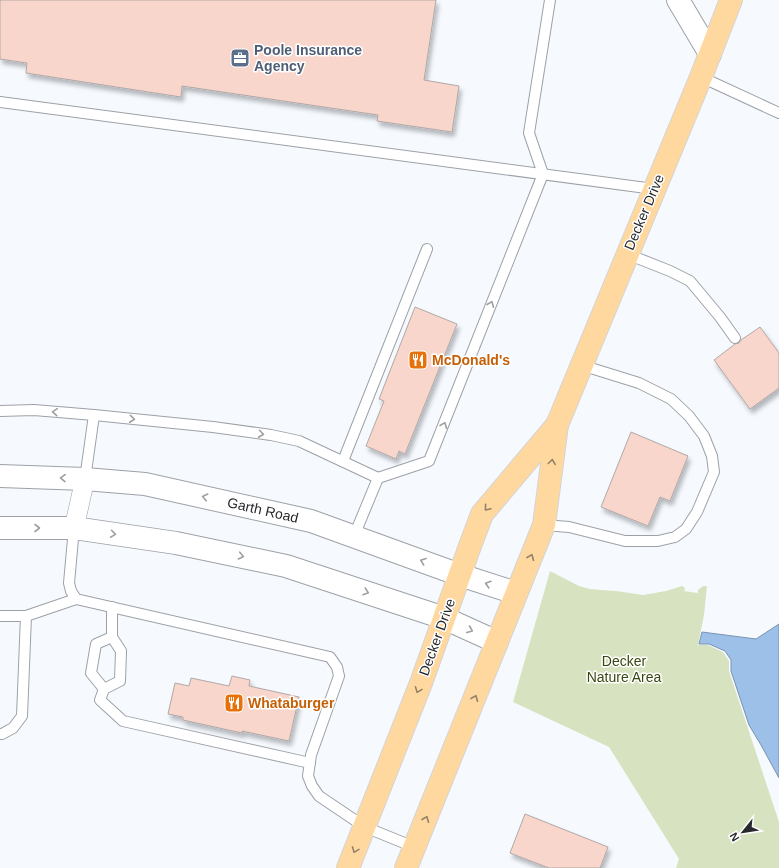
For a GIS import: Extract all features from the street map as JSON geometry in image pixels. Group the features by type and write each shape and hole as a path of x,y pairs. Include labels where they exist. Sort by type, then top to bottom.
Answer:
{"main road":[{"path":"678,0 710,54"},
{"name":"Decker Drive","path":"406,868 544,525 557,425 701,77 731,0"},
{"name":"Decker Drive","path":"348,868 421,683 482,514 557,425"},
{"name":"Garth Road","path":"0,476 85,479 145,484 312,521 460,575 516,593"},
{"path":"0,528 74,528 176,543 286,566 444,618 497,642"}],"street":[{"path":"74,528 85,479"}],"lane":[{"path":"0,411 34,410 94,415 205,426 271,435 299,441 378,478 429,461 543,174 529,133 550,0"},
{"path":"701,77 779,113"},
{"path":"0,102 654,189"},
{"path":"343,461 427,249"},
{"path":"627,254 670,271 690,281 720,317 734,338"},
{"path":"544,525 569,527 625,541 658,541 675,537 686,529 697,512 714,472 712,456 704,436 689,416 671,399 639,383 582,365"},
{"path":"85,479 94,415"},
{"path":"354,536 378,478"},
{"path":"74,528 69,583 71,591 76,599"},
{"path":"0,616 26,616 76,599 330,657 337,667 339,676 311,755 308,776 312,786 319,796 365,827 414,847"},
{"path":"112,607 112,637 121,651 120,682 104,689 100,700 123,721 310,763"},
{"path":"0,734 13,728 22,716 26,616"},
{"path":"104,689 92,673 96,644 112,637"}],"green space":[{"name":"Decker Nature Area","path":"550,571 579,586 590,589 643,595 666,591 682,586 685,589 684,591 698,593 698,590 703,586 707,586 704,615 698,645 708,645 723,652 729,661 729,671 779,822 779,868 676,868 679,859 609,747 513,702"}],"water":[{"path":"779,624 779,778 749,725 731,671 731,660 725,651 709,644 699,644 702,632 756,639"}],"building":[{"path":"0,0 436,0 424,80 459,86 452,132 377,121 378,115 182,86 181,97 26,73 27,63 0,59"},
{"name":"McDonald's","path":"415,307 457,324 405,454 399,451 396,459 366,446 384,401 379,399"},
{"path":"760,327 779,353 779,388 750,409 714,360"},
{"path":"631,432 688,456 670,501 660,497 648,526 601,507"},
{"name":"Whataburger","path":"232,676 250,680 249,686 299,697 289,741 242,731 242,733 183,720 183,717 168,714 175,683 189,686 191,678 229,686"},
{"path":"525,814 608,847 600,868 549,868 510,853"}],"place":[{"name":"Poole Insurance Agency","path":"240,58"},
{"name":"McDonald's","path":"418,360"},
{"name":"Whataburger","path":"234,703"}]}
